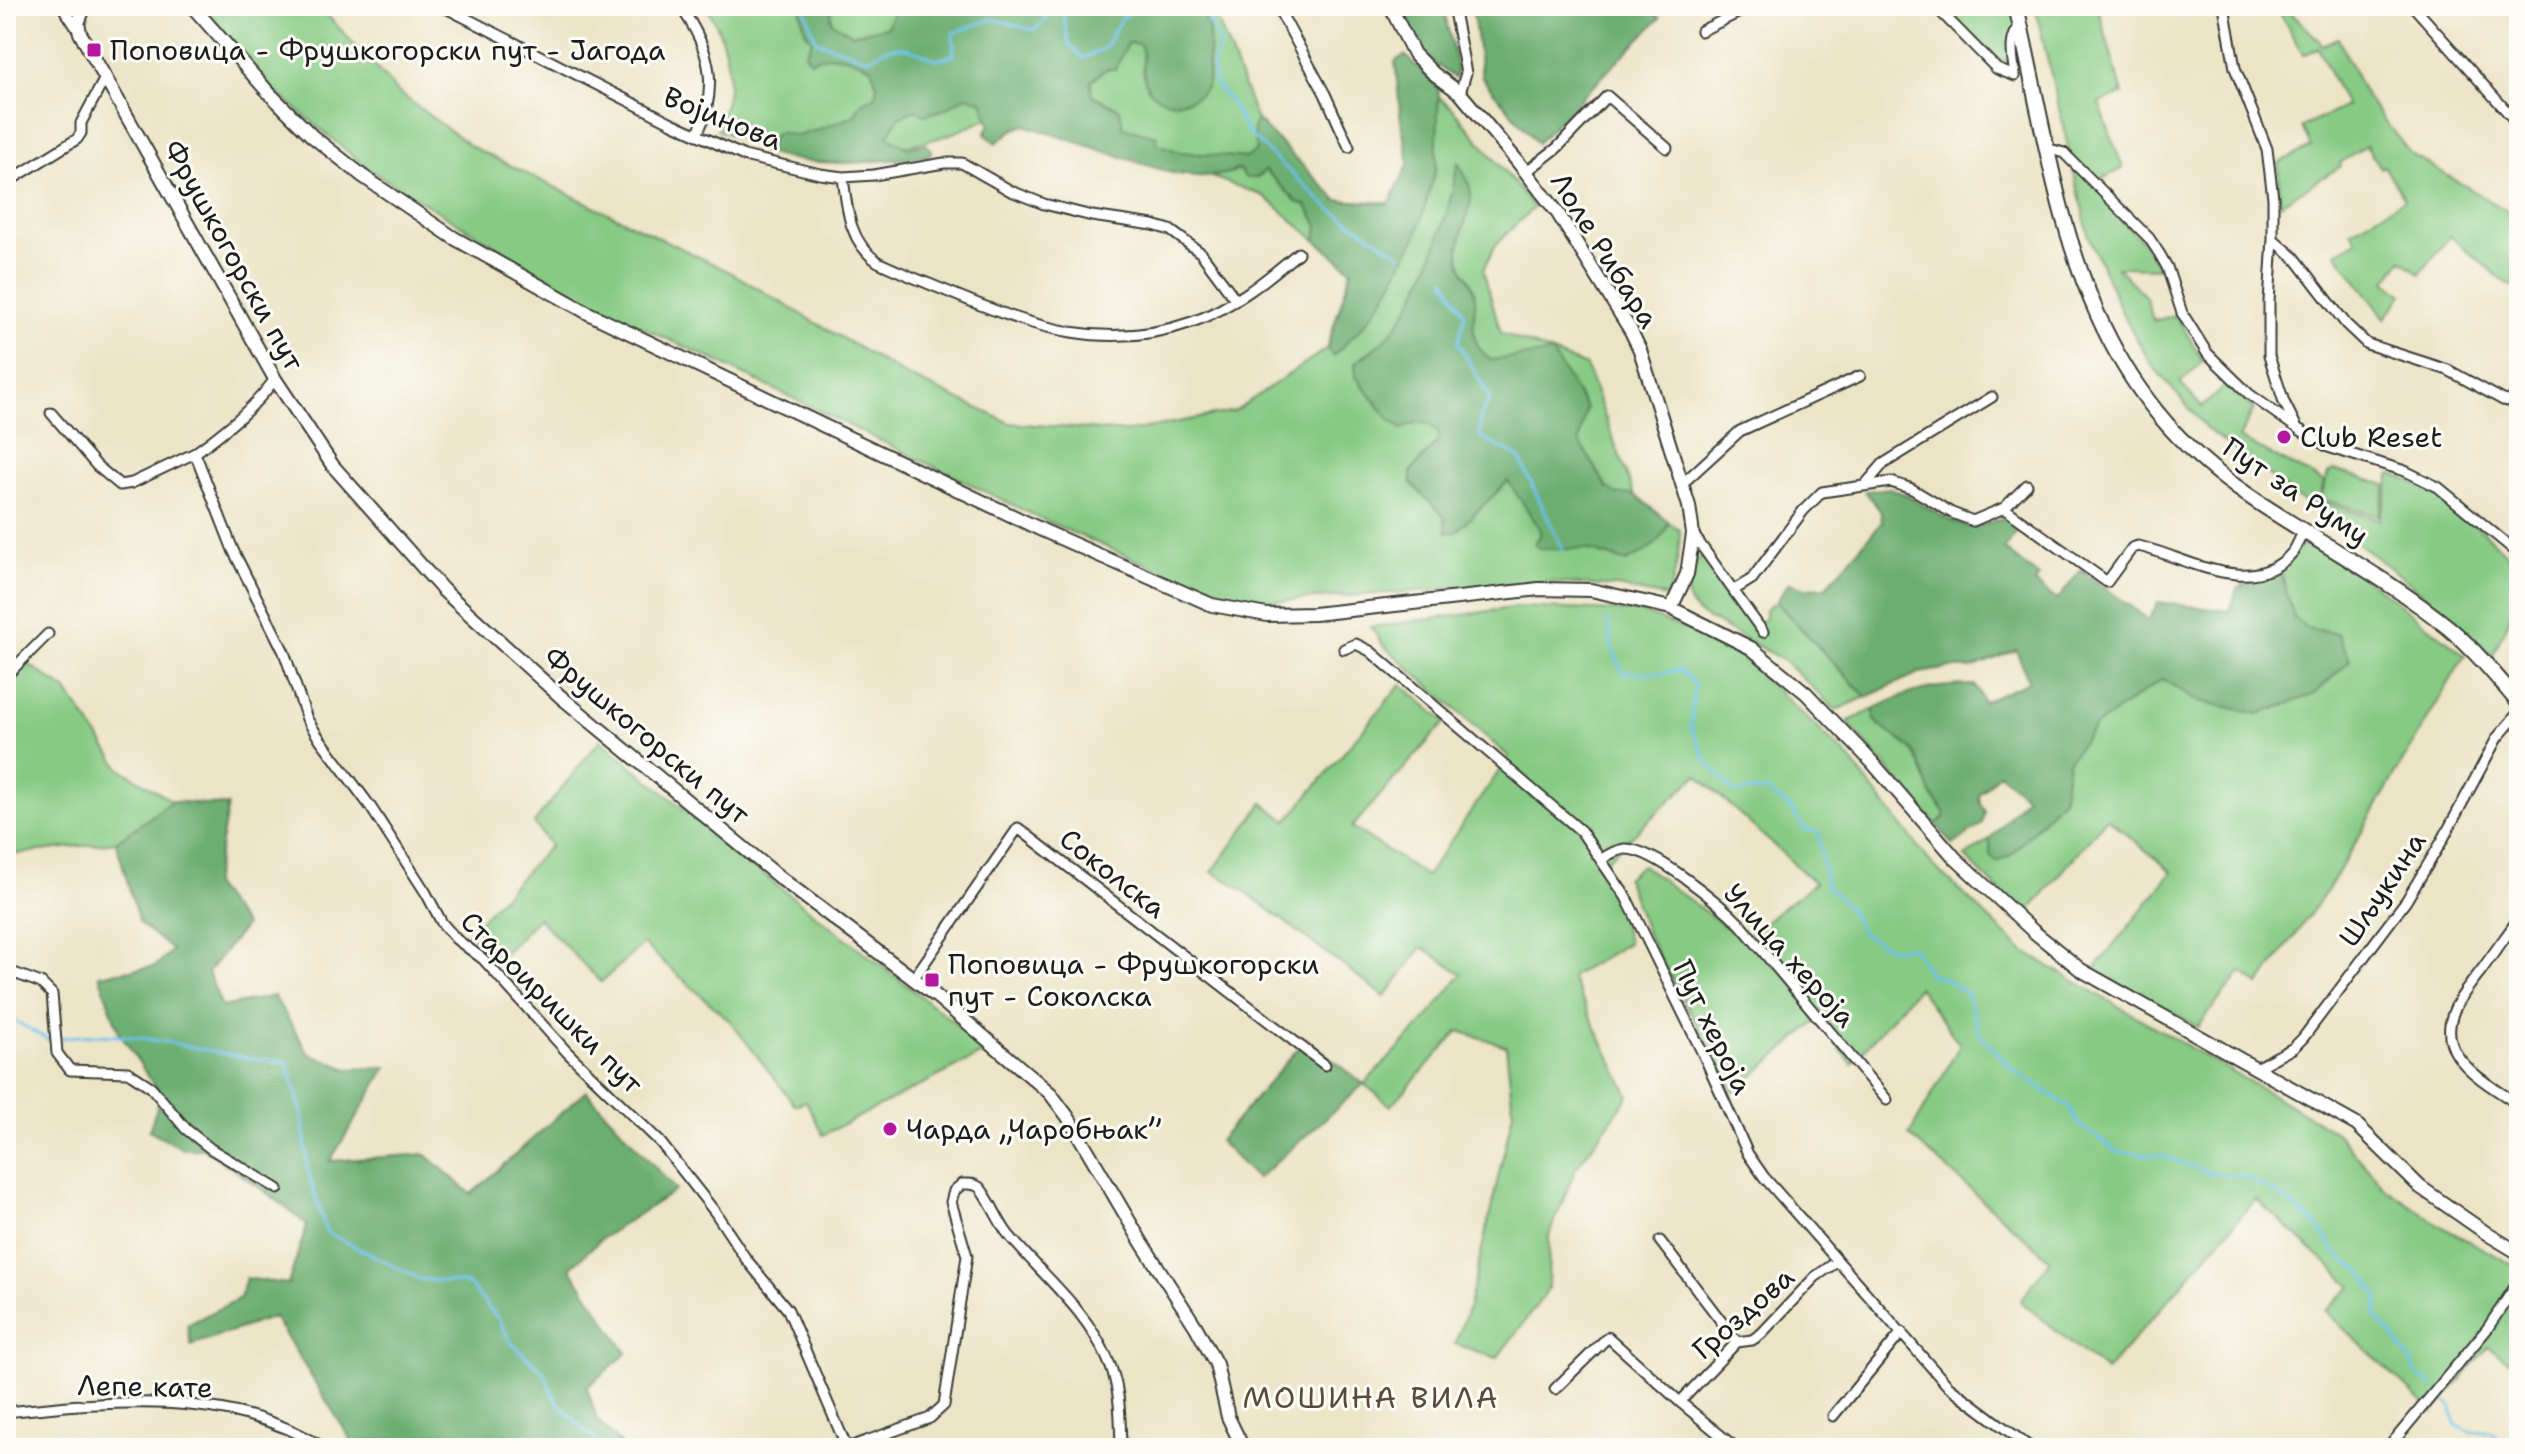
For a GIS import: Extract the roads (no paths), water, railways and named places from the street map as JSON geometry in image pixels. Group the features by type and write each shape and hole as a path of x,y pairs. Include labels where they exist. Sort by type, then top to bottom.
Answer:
{"main road":[{"path":"80,33 78,23 85,6"},
{"path":"192,6 268,92 312,136 364,177 454,238 590,314 1044,531 1212,605 1267,615 1314,614 1563,588 1615,594 1671,608 1751,648 1806,693 1872,762 1955,858 2033,931 2081,970 2357,1125 2420,1187 2519,1253"},
{"name":"Лоле Рибара","path":"1390,6 1422,64 1460,93 1526,172 1586,256 1640,350 1689,506 1693,534 1687,574 1671,608"},
{"name":"Пут за Руму","path":"2016,6 2067,235 2085,289 2114,351 2138,386 2198,455 2250,497 2397,590 2449,628 2488,666 2519,703"},
{"name":"Фрушкогорски пут","path":"80,33 275,379 333,466 443,590 561,697 779,877 914,978 1030,1073 1061,1106 1216,1364 1228,1417 1243,1448"}],"street":[{"path":"80,33 62,6 71,9 85,6"},
{"name":"Војинова","path":"442,6 744,156 843,177 962,163 1011,191 1044,204 1170,230 1194,245 1236,300"},
{"path":"680,6 701,40 709,73 708,104 697,135"},
{"path":"1277,6 1320,83 1349,147"},
{"path":"1453,6 1466,73 1460,93"},
{"path":"1701,31 1752,6"},
{"path":"1935,6 1997,69 2009,75 2015,76 2012,39 2021,26"},
{"path":"2224,6 2235,68 2267,149 2273,198 2269,356 2284,402 2297,428"},
{"path":"2413,6 2519,125"},
{"path":"6,183 77,139 81,133 81,123 106,76"},
{"path":"1526,172 1557,148 1607,96 1667,148"},
{"path":"2046,148 2064,153 2149,238 2167,267 2182,313 2207,353 2249,394 2328,447 2405,471 2438,487 2519,554"},
{"path":"843,177 851,225 869,256 994,311 1071,334 1127,336 1193,321 1236,300 1298,253"},
{"path":"2273,239 2299,263 2346,324 2367,344 2448,370 2503,400 2519,403"},
{"path":"1682,484 1740,431 1860,376"},
{"path":"51,413 97,466 120,485 132,483 195,453 260,400 275,379"},
{"path":"1865,485 1883,464 1992,397"},
{"name":"Староиришки пут","path":"195,453 233,550 284,652 307,719 317,735 370,806 442,923 456,939 483,959 567,1052 660,1142 715,1212 762,1280 780,1299 788,1310 847,1448"},
{"path":"1734,590 1752,579 1814,498 1822,492 1891,482 1912,489 1952,513 1973,521 2004,508 2027,485"},
{"path":"2004,508 2107,582 2132,548 2138,546 2223,573 2258,572 2278,564 2292,553 2304,531"},
{"path":"1693,534 1763,632"},
{"path":"6,676 48,634"},
{"name":"Пут хероја","path":"1344,649 1356,644 1370,651 1581,831 1626,897 1748,1154 1764,1177 1947,1385 2016,1444 2031,1448"},
{"name":"Шљукина","path":"2256,1068 2293,1048 2303,1038 2406,901 2497,738 2519,712"},
{"name":"Соколска","path":"914,978 1018,828 1325,1065"},
{"name":"Улица хероја","path":"1602,859 1614,852 1630,849 1672,869 1715,901 1741,925 1800,1000 1887,1100"},
{"path":"2519,918 2458,1000 2450,1025 2450,1038 2458,1056 2472,1071 2519,1105"},
{"path":"6,970 41,983 52,994 57,1053 70,1070 128,1072 151,1087 186,1129 211,1149 278,1189"},
{"path":"847,1448 930,1418 944,1405 967,1256 951,1202 954,1191 962,1184 976,1185 982,1189 1008,1234 1082,1314 1110,1364 1119,1393 1121,1448"},
{"path":"1660,1241 1737,1342"},
{"name":"Гроздова","path":"1680,1402 1737,1342 1752,1340 1761,1334 1815,1277 1838,1261"},
{"path":"2388,1448 2487,1329 2519,1281"},
{"path":"1833,1416 1902,1332"},
{"path":"1555,1389 1608,1337 1736,1448"},
{"name":"Лепе кате","path":"6,1412 167,1403 219,1407 268,1420 324,1448"}],"waterway":[{"path":"804,6 816,41 870,59 895,47 911,49 936,60 954,55 953,33 992,19 1034,30 1044,21 1051,6"},
{"path":"1058,6 1063,13 1069,44 1083,58 1104,49 1122,17 1144,6"},
{"path":"1203,6 1220,44 1212,67 1215,83 1247,132 1329,208 1401,255"},
{"path":"1445,279 1465,315 1458,343 1490,398 1480,418 1480,437 1519,457 1563,550"},
{"path":"1607,621 1613,650 1623,673 1679,670 1694,683 1691,727 1708,763 1734,792 1768,791 1793,811 1803,828 1818,832 1827,887 1846,904 1863,934 1892,949 1913,947 1929,974 1945,979 1967,994 1980,1034 2011,1068 2069,1107 2079,1125 2118,1152 2162,1156 2217,1175 2243,1176 2276,1193 2313,1221 2340,1258 2360,1270 2378,1296 2376,1316 2405,1352 2418,1376 2434,1386"},
{"path":"6,1016 52,1039"},
{"path":"60,1038 123,1036 287,1062 302,1112 308,1171 326,1232 420,1279 469,1284 499,1320 511,1343 543,1371 556,1400 606,1448"},
{"path":"2439,1392 2452,1408 2456,1425 2472,1432 2491,1431 2506,1448"}],"place":[{"name":"Поповица - Фрушкогорски пут - Јагода","path":"94,50"},
{"name":"Club Reset","path":"2284,437"},
{"name":"Поповица - Фрушкогорски пут - Соколска","path":"932,980"},
{"name":"Чарда „Чаробњак”","path":"890,1129"}],"district":[{"name":"МОШИНА ВИЛА","path":"1371,1398"}]}
